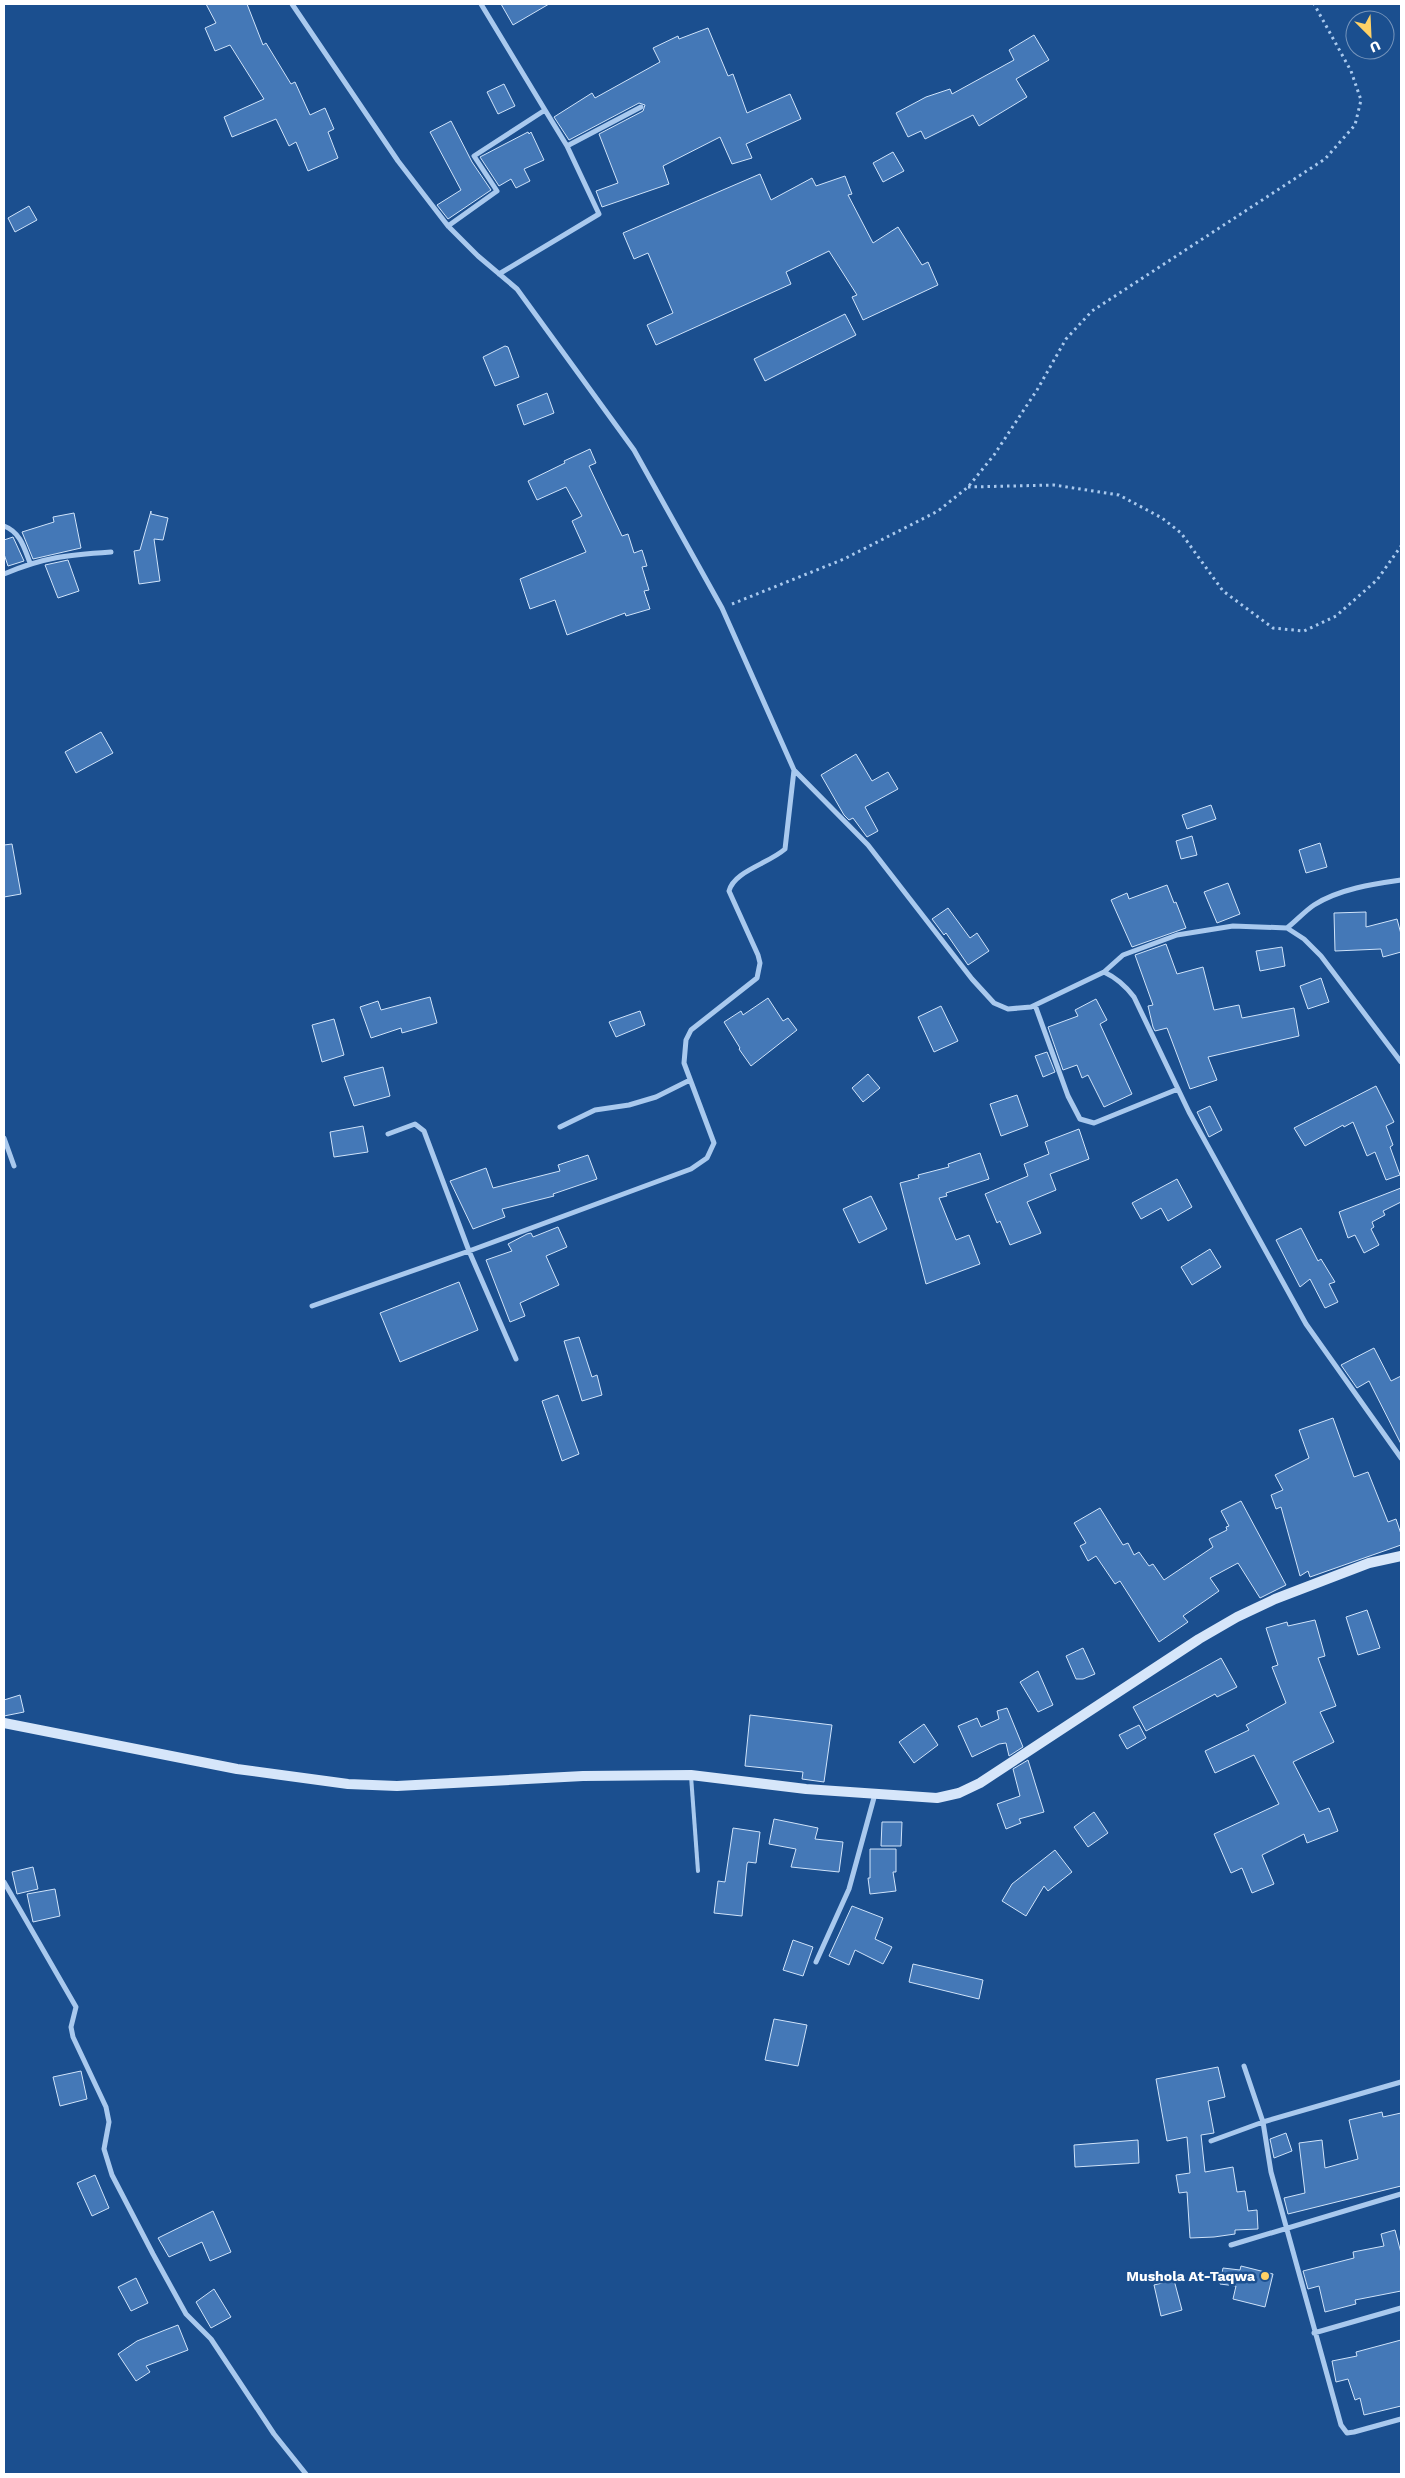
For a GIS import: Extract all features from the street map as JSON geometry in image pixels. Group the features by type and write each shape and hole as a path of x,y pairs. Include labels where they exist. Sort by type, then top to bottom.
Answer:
{"street":[{"path":"292,4 398,161 448,226 517,289 634,450 722,608 794,770 868,845 972,979 994,1002 1008,1009 1018,1010 1035,1005 1104,972 1123,955 1177,935 1233,926 1288,928 1304,939 1321,956 1401,1062"},
{"path":"481,4 567,146 599,214 499,274"},
{"path":"567,146 642,107"},
{"path":"448,226 497,191 474,156 545,110"},
{"path":"4,526 14,530 30,563"},
{"path":"4,574 30,563 58,556 111,552"},
{"path":"312,1306 469,1252 699,1165 707,1158 714,1143 684,1063 684,1052 691,1030 757,978 760,963 758,955 729,891 731,883 736,877 774,859 784,849 794,770"},
{"path":"1288,928 1314,905 1334,896 1370,885 1401,880"},
{"path":"1104,972 1116,978 1134,997 1178,1089 1306,1324 1401,1458"},
{"path":"1035,1005 1068,1096 1080,1120 1090,1123 1096,1122 1178,1089"},
{"path":"560,1127 595,1110 630,1105 656,1097 690,1080"},
{"path":"388,1134 410,1125 415,1124 422,1127 469,1252 516,1359"},
{"path":"4,1138 14,1166"},
{"path":"4,1723 238,1769 348,1784 397,1786 583,1776 691,1775 806,1789 938,1798 959,1793 980,1782 1199,1639 1237,1617 1275,1599 1369,1563 1401,1556"},
{"path":"816,1962 849,1889 875,1793"},
{"path":"4,1882 76,2007 71,2027 73,2037 106,2106 108,2122 104,2149 112,2175 186,2314 211,2339 274,2434 306,2474"},
{"path":"1244,2066 1263,2122 1271,2172 1341,2425 1347,2433 1401,2419"},
{"path":"1211,2141 1263,2122 1401,2082"},
{"path":"1231,2245 1401,2194"},
{"path":"1314,2333 1401,2308"}],"lane":[{"path":"691,1775 698,1871"}],"path":[{"path":"722,608 844,559 938,511 968,488 994,455 1037,390 1066,339 1092,311 1325,159 1355,125 1361,100 1351,71 1314,4"},
{"path":"968,488 1054,485 1119,495 1162,518 1181,533 1223,592 1273,628 1304,631 1336,616 1377,580 1401,546"}],"building":[{"path":"206,4 247,4 263,45 266,43 291,84 295,82 310,115 325,108 334,129 328,132 338,158 308,171 296,142 289,146 276,119 232,137 224,117 264,99 230,45 215,51 205,28 216,23"},
{"path":"501,4 549,4 513,25"},
{"path":"708,28 728,76 733,74 747,113 790,94 801,119 746,144 752,158 732,164 720,137 663,166 669,184 602,207 596,191 618,183 599,134 643,111 645,105 639,103 569,140 554,117 592,93 595,98 660,62 653,48 678,36 679,39"},
{"path":"1034,35 1049,60 1016,79 1027,97 979,126 973,115 925,139 921,131 908,137 896,113 926,97 950,89 952,94 1014,60 1009,50"},
{"path":"504,84 515,106 498,114 487,92"},
{"path":"451,121 472,162 491,190 448,219 437,205 461,190 430,132"},
{"path":"528,132 529,134 531,132 544,160 524,169 530,181 516,188 511,179 499,186 480,157"},
{"path":"893,152 904,171 883,182 873,163"},
{"path":"760,174 771,200 812,178 816,186 845,176 852,194 848,195 873,243 898,227 922,265 928,262 938,285 863,320 852,297 857,295 829,251 786,272 791,284 656,345 647,325 673,313 648,253 634,259 623,233"},
{"path":"29,206 37,220 15,232 8,218"},
{"path":"845,314 856,335 765,381 754,359"},
{"path":"505,346 508,347 519,377 495,386 483,357"},
{"path":"547,393 554,413 524,425 517,405"},
{"path":"590,449 596,463 589,466 622,536 628,534 634,553 642,550 647,566 642,567 649,590 644,591 650,609 626,616 625,613 567,635 555,600 530,609 520,579 586,552 572,521 582,516 566,487 537,500 528,481"},
{"path":"151,511 151,514 168,518 163,540 154,539 160,581 139,584 134,551 140,550"},
{"path":"74,513 81,548 33,559 22,532 54,522 53,517"},
{"path":"13,537 24,561 8,566 4,554 4,540"},
{"path":"68,560 79,591 58,598 45,565"},
{"path":"101,732 113,753 76,773 65,752"},
{"path":"856,754 872,781 888,772 898,789 865,807 878,831 867,837 853,818 849,820 844,815 821,775"},
{"path":"1211,805 1216,819 1187,829 1182,815"},
{"path":"1192,836 1197,855 1181,859 1176,841"},
{"path":"1320,843 1327,867 1306,873 1299,850"},
{"path":"12,844 21,894 4,897 4,845"},
{"path":"1228,883 1240,914 1217,923 1204,892"},
{"path":"1167,885 1186,928 1132,947 1111,900 1127,893 1129,899"},
{"path":"948,908 970,938 977,933 989,951 968,965 946,933 944,935 932,919"},
{"path":"1366,912 1366,927 1397,919 1401,934 1401,952 1383,957 1381,949 1335,951 1334,913"},
{"path":"1166,944 1177,974 1203,967 1214,1010 1239,1005 1242,1018 1294,1008 1299,1036 1208,1057 1217,1080 1190,1089 1167,1028 1155,1031 1153,1027 1148,1006 1153,1005 1135,955"},
{"path":"1282,947 1285,966 1260,971 1256,951"},
{"path":"1321,978 1329,1002 1308,1009 1300,986"},
{"path":"430,997 437,1023 402,1033 401,1028 371,1038 360,1007 378,1001 381,1010"},
{"path":"768,998 783,1021 788,1018 797,1030 751,1066 724,1022 741,1011 743,1015"},
{"path":"1096,999 1107,1020 1100,1024 1132,1094 1104,1107 1088,1075 1082,1078 1077,1065 1063,1070 1048,1027 1078,1016 1075,1010"},
{"path":"941,1006 958,1041 934,1052 918,1017"},
{"path":"640,1011 645,1025 616,1037 609,1022"},
{"path":"334,1019 344,1055 322,1062 312,1025"},
{"path":"1047,1052 1055,1072 1043,1077 1035,1056"},
{"path":"383,1067 390,1096 354,1106 344,1077"},
{"path":"868,1074 880,1088 863,1102 852,1088"},
{"path":"1376,1086 1394,1122 1386,1126 1393,1145 1390,1147 1400,1175 1386,1180 1375,1152 1367,1156 1353,1122 1344,1127 1343,1125 1305,1146 1294,1128"},
{"path":"1017,1095 1028,1126 1001,1136 990,1104"},
{"path":"1210,1106 1222,1130 1209,1137 1197,1112"},
{"path":"363,1126 368,1152 334,1157 330,1132"},
{"path":"1079,1129 1089,1159 1050,1174 1056,1190 1027,1202 1041,1233 1010,1245 1000,1221 997,1223 985,1194 1028,1176 1024,1164 1049,1154 1045,1142"},
{"path":"980,1153 989,1179 946,1193 947,1196 939,1198 956,1240 969,1235 980,1264 926,1284 900,1183 919,1178 918,1175 949,1167 948,1164"},
{"path":"588,1155 597,1179 553,1194 554,1196 502,1209 505,1217 473,1229 450,1181 486,1168 493,1188 560,1171 558,1165"},
{"path":"1177,1179 1192,1207 1168,1221 1161,1208 1141,1219 1132,1203"},
{"path":"1401,1188 1401,1202 1383,1211 1385,1215 1372,1222 1374,1227 1371,1229 1379,1245 1364,1253 1355,1235 1348,1238 1339,1212"},
{"path":"871,1196 887,1229 859,1243 843,1209"},
{"path":"558,1227 567,1247 546,1256 559,1285 520,1303 525,1316 510,1322 486,1260 512,1251 508,1244 527,1234 531,1233 533,1237"},
{"path":"1301,1228 1318,1261 1321,1259 1335,1282 1329,1284 1338,1302 1325,1308 1310,1279 1300,1287 1276,1240"},
{"path":"1210,1249 1221,1267 1192,1285 1181,1267"},
{"path":"459,1282 478,1330 400,1362 380,1313"},
{"path":"579,1337 592,1377 597,1375 602,1395 582,1401 564,1341"},
{"path":"1374,1348 1391,1381 1401,1376 1401,1444 1369,1381 1357,1388 1341,1365"},
{"path":"558,1395 579,1454 562,1461 542,1401"},
{"path":"1333,1418 1354,1477 1368,1472 1388,1522 1396,1519 1401,1534 1401,1545 1310,1577 1308,1571 1300,1576 1281,1507 1276,1509 1271,1495 1283,1490 1275,1475 1309,1458 1299,1430"},
{"path":"1241,1501 1286,1585 1260,1598 1238,1563 1210,1578 1219,1591 1183,1616 1188,1622 1159,1642 1120,1581 1115,1584 1096,1556 1088,1561 1080,1546 1086,1543 1074,1523 1100,1508 1123,1545 1128,1543 1134,1555 1139,1552 1149,1566 1153,1564 1164,1580 1213,1547 1209,1539 1227,1530 1226,1527 1229,1526 1221,1511"},
{"path":"1367,1610 1380,1648 1358,1655 1346,1617"},
{"path":"1315,1620 1325,1656 1318,1658 1336,1706 1320,1712 1334,1742 1293,1762 1319,1812 1329,1808 1338,1831 1307,1843 1304,1834 1262,1855 1274,1884 1252,1893 1242,1868 1231,1873 1214,1834 1279,1804 1254,1755 1215,1773 1205,1751 1249,1730 1246,1725 1286,1703 1272,1667 1278,1665 1266,1628 1287,1622 1288,1626"},
{"path":"1083,1648 1095,1674 1083,1679 1076,1679 1066,1656"},
{"path":"1221,1658 1237,1687 1217,1697 1215,1694 1146,1731 1133,1707"},
{"path":"1038,1671 1053,1705 1038,1712 1020,1682"},
{"path":"20,1695 24,1712 4,1716 4,1700"},
{"path":"1007,1708 1023,1747 1009,1756 1006,1743 999,1744 972,1757 958,1726 977,1718 981,1727 999,1719 997,1711"},
{"path":"750,1715 832,1725 824,1782 802,1779 803,1772 745,1766"},
{"path":"924,1724 938,1745 914,1763 899,1742"},
{"path":"1139,1725 1146,1738 1127,1749 1119,1735"},
{"path":"1028,1760 1044,1812 1019,1819 1021,1823 1006,1829 997,1804 1020,1796 1013,1769"},
{"path":"1094,1812 1108,1833 1088,1847 1074,1827"},
{"path":"774,1819 818,1828 815,1839 843,1842 839,1872 791,1867 796,1849 769,1844"},
{"path":"882,1822 902,1822 901,1846 881,1846"},
{"path":"733,1828 760,1832 756,1863 748,1862 747,1864 742,1916 714,1913 718,1881 725,1882"},
{"path":"870,1849 896,1849 896,1872 893,1872 896,1891 870,1894 868,1878 870,1878"},
{"path":"1055,1850 1072,1872 1048,1891 1044,1886 1026,1916 1002,1901 1012,1884"},
{"path":"33,1867 38,1889 17,1894 12,1872"},
{"path":"55,1889 60,1916 33,1922 27,1894"},
{"path":"852,1906 883,1918 875,1939 892,1947 883,1964 855,1950 849,1965 829,1956"},
{"path":"793,1940 813,1947 803,1976 783,1970"},
{"path":"913,1964 983,1980 979,1999 909,1982"},
{"path":"774,2019 807,2025 798,2066 765,2060"},
{"path":"1218,2067 1225,2097 1208,2101 1214,2133 1201,2135 1205,2172 1233,2167 1237,2192 1245,2191 1248,2211 1257,2210 1258,2229 1235,2230 1235,2234 1214,2237 1190,2238 1187,2192 1179,2193 1176,2175 1190,2173 1187,2137 1167,2141 1156,2079"},
{"path":"81,2071 87,2099 60,2106 53,2077"},
{"path":"1382,2112 1383,2117 1401,2113 1401,2186 1288,2214 1284,2198 1305,2193 1299,2143 1322,2140 1325,2168 1358,2159 1349,2120"},
{"path":"1286,2133 1292,2151 1274,2158 1270,2139"},
{"path":"1138,2140 1139,2163 1075,2167 1074,2145"},
{"path":"95,2175 109,2208 92,2216 77,2183"},
{"path":"213,2211 231,2252 210,2261 202,2242 169,2257 158,2238"},
{"path":"1395,2230 1401,2253 1401,2291 1355,2300 1356,2304 1325,2312 1319,2286 1308,2289 1303,2271 1354,2258 1353,2252 1384,2246 1381,2234"},
{"path":"1241,2266 1273,2274 1265,2307 1233,2299 1236,2286 1220,2284 1223,2268 1240,2270"},
{"path":"136,2278 148,2303 131,2311 118,2287"},
{"path":"1174,2280 1182,2310 1161,2316 1154,2285"},
{"path":"214,2289 231,2317 211,2328 196,2302"},
{"path":"178,2325 188,2350 146,2366 150,2372 136,2381 118,2354 137,2341"},
{"path":"1401,2340 1401,2406 1364,2415 1360,2398 1355,2400 1348,2379 1336,2382 1332,2361 1357,2356 1356,2352"}],"place":[{"name":"Mushola At-Taqwa","path":"1265,2276"}]}
